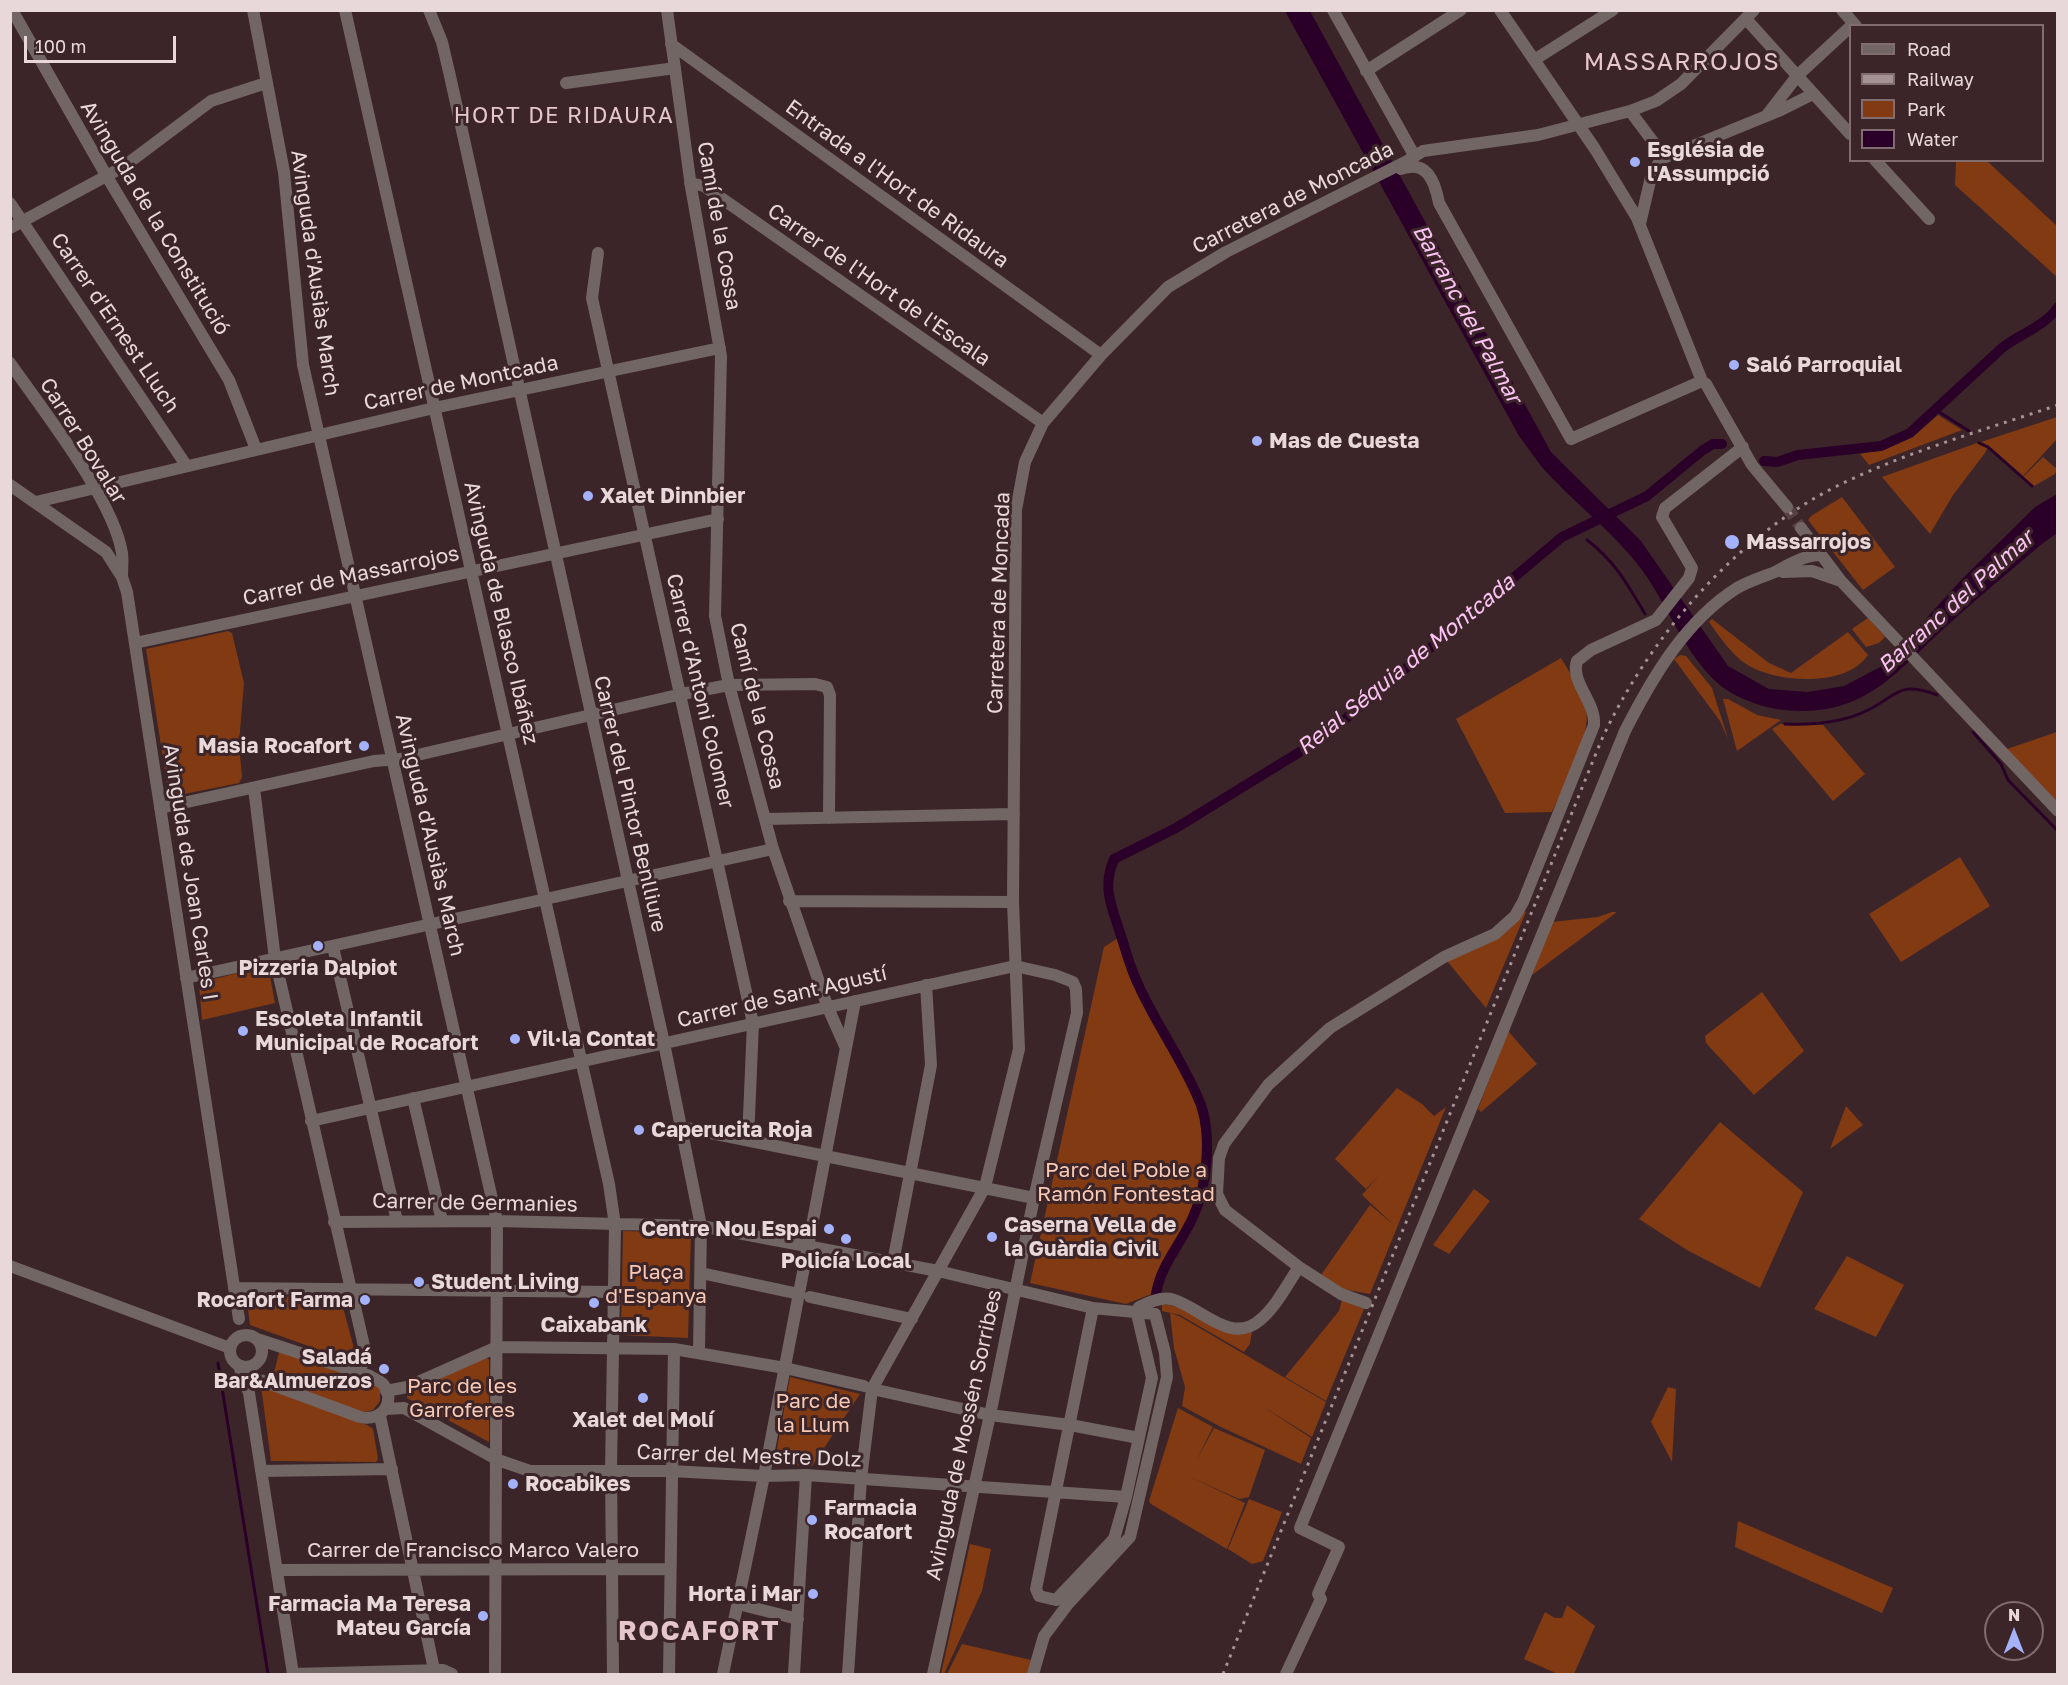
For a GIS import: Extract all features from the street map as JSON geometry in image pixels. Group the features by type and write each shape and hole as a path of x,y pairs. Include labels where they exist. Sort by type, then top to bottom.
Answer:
{"street":[{"name":"Avinguda de la Constitució","path":"12,10 106,175 229,380 256,449"},
{"name":"Avinguda d'Ausiàs March","path":"253,10 284,172 303,365 497,1221 498,1460 495,1674"},
{"name":"Avinguda de Blasco Ibáñez","path":"345,10 609,1184 615,1225"},
{"name":"Carrer del Pintor Benlliure","path":"429,10 442,42 450,76 626,880 664,1043 701,1226"},
{"name":"Camí de la Cossa","path":"667,10 690,183 720,348 715,616 729,685 772,849 828,1008 845,1046"},
{"path":"1333,10 1410,160 1425,170 1434,181 1439,203 1571,439 1702,381"},
{"path":"1366,71 1461,10"},
{"path":"1500,10 1578,124 1640,225 1702,381 1752,465 1787,507"},
{"path":"1534,60 1613,10"},
{"path":"1842,10 1852,24"},
{"path":"1750,15 1813,94 1849,132"},
{"name":"Carretera de Moncada","path":"868,1388 912,1318 985,1187 1019,1049 1013,902 1016,510 1026,462 1043,423 1101,355 1168,287 1226,252 1432,148 1538,135 1630,111 1656,101 1681,84 1750,15"},
{"path":"1767,116 1798,75 1849,29"},
{"name":"Entrada a l'Hort de Ridaura","path":"671,44 1101,355"},
{"path":"566,83 675,68"},
{"path":"10,228 123,167 211,101 266,83"},
{"path":"1661,159 1767,116 1813,94"},
{"path":"1630,111 1660,151 1661,159 1651,177 1640,225"},
{"path":"1877,162 1929,219"},
{"name":"Carrer de l'Hort de l'Escala","path":"690,183 704,186 1043,423"},
{"name":"Carrer d'Ernest Lluch","path":"10,202 186,465"},
{"name":"Carrer d'Antoni Colomer","path":"598,253 592,298 682,694 753,1023 748,1140"},
{"name":"Carrer de Montcada","path":"36,502 94,486 434,407 720,348"},
{"name":"Carrer Bovalar","path":"10,363 94,486 117,534 122,553 122,577"},
{"path":"1366,1303 1341,1294 1299,1267 1225,1210 1220,1201 1216,1171 1224,1144 1269,1085 1330,1028 1444,957 1495,934 1515,915 1523,902 1594,726 1593,711 1578,677 1577,661 1591,650 1650,624 1663,614 1689,578 1692,568 1662,517 1665,508 1743,447"},
{"name":"Avinguda de Joan Carles I","path":"10,485 106,552 122,577 135,643 239,1319 233,1343"},
{"name":"Carrer de Massarrojos","path":"135,643 718,519"},
{"path":"1801,558 1805,543 1801,529 1841,581 1918,666 2058,811"},
{"path":"1286,1674 1321,1599 1318,1593 1322,1579 1339,1546 1300,1528 1619,742 1646,691 1688,631 1731,592 1801,558 1821,555"},
{"path":"1809,571 1817,564 1821,555"},
{"path":"1767,575 1791,570 1809,571 1841,581"},
{"path":"160,808 392,758 400,759 729,685 815,684 827,687 830,695 829,818"},
{"path":"254,789 275,959 367,1359 356,1371"},
{"path":"765,819 1014,814"},
{"path":"186,978 772,849"},
{"path":"789,901 1013,902"},
{"path":"333,947 396,1221"},
{"name":"Carrer de Sant Agustí","path":"311,1121 1015,966"},
{"name":"Avinguda de Mossén Sorribes","path":"933,1674 990,1415 1034,1198 1077,1013 1073,982 1055,975 1015,966"},
{"path":"893,1262 931,1065 926,985"},
{"path":"723,1674 785,1368 804,1295 808,1245 855,1001"},
{"path":"413,1098 442,1221"},
{"path":"681,1128 1034,1198"},
{"name":"Carrer de Germanies","path":"334,1222 497,1221 615,1225"},
{"path":"613,1674 611,1471 615,1225 701,1226 938,1271 1093,1308 1155,1314 1165,1353 1167,1377 1130,1537 1068,1604 1044,1636 1033,1674"},
{"path":"699,1352 701,1226"},
{"path":"10,1266 233,1343"},
{"path":"1093,1308 1036,1589 1039,1596 1056,1600 1113,1539 1126,1497 1152,1378 1137,1314 1139,1307 1169,1298 1217,1324 1233,1328 1251,1326 1261,1320 1299,1267"},
{"path":"701,1273 912,1318"},
{"path":"234,1288 615,1292"},
{"path":"239,1319 255,1338 262,1351 249,1393"},
{"path":"255,1377 231,1357 233,1343 242,1335 270,1341 356,1371 383,1384 386,1392 383,1412 392,1469 435,1672"},
{"path":"386,1392 407,1387 497,1347 674,1349 785,1368 990,1415 1070,1425 1139,1438"},
{"path":"669,1674 674,1349"},
{"path":"242,1367 260,1360"},
{"path":"242,1367 249,1393 293,1674 435,1672 452,1674"},
{"name":"Carrer del Mestre Dolz","path":"255,1377 360,1417 372,1419 383,1412 405,1408 498,1460 530,1471 671,1471 764,1476 806,1475 1126,1497"},
{"path":"848,1674 868,1388"},
{"path":"261,1471 392,1469"},
{"path":"794,1674 806,1475"},
{"name":"Carrer de Francisco Marco Valero","path":"277,1570 670,1569"},
{"path":"738,1604 798,1619"}],"green space":[{"path":"1956,162 1988,162 2057,226 2057,277 1955,185"},
{"path":"1938,415 1962,430 1869,465 1860,454 1902,440 1920,430"},
{"path":"2057,417 2057,439 2023,476 1989,446 1981,442"},
{"path":"1977,443 1987,448 1985,453 1953,495 1930,534 1882,477"},
{"path":"2043,457 2057,469 2055,474 2034,486 2023,477"},
{"path":"1842,497 1895,567 1863,590 1808,520"},
{"path":"1868,618 1885,637 1879,643 1866,647 1852,629"},
{"path":"1712,619 1769,663 1791,673 1848,632 1868,655 1858,666 1844,673 1827,677 1810,679 1774,675 1746,664 1735,655 1709,622"},
{"path":"228,631 232,633 244,683 239,743 242,777 239,783 169,797 146,649"},
{"path":"1680,655 1686,656 1712,688 1728,739 1720,721 1674,659"},
{"path":"1561,658 1579,689 1586,709 1587,720 1581,746 1552,812 1505,813 1456,719"},
{"path":"1723,699 1728,699 1757,715 1781,720 1737,751"},
{"path":"1780,724 1823,725 1865,774 1833,801 1772,729"},
{"path":"2057,732 2057,804 2007,749"},
{"path":"1960,857 1990,906 1901,962 1869,914"},
{"path":"1524,911 1526,912 1486,1008 1447,961"},
{"path":"1617,912 1532,975 1552,922 1598,917"},
{"name":"Parc del Poble a Ramón Fontestad","path":"1118,938 1132,982 1199,1107 1203,1148 1197,1197 1191,1215 1163,1263 1154,1293 1126,1304 1030,1283 1104,947"},
{"path":"268,965 275,1003 202,1020 199,983"},
{"path":"1762,992 1804,1051 1754,1095 1706,1043 1705,1036"},
{"path":"1508,1031 1537,1064 1481,1112 1478,1109"},
{"path":"1397,1088 1422,1104 1434,1116 1446,1107 1370,1294 1343,1289 1321,1275 1370,1205 1394,1225 1362,1195 1379,1175 1366,1189 1335,1159"},
{"path":"1846,1106 1863,1125 1830,1149"},
{"path":"1720,1122 1803,1192 1760,1288 1687,1250 1639,1219"},
{"path":"1474,1189 1490,1201 1449,1254 1433,1245"},
{"name":"Plaça d'Espanya","path":"623,1231 691,1233 688,1338 621,1335"},
{"path":"1847,1256 1904,1285 1876,1337 1814,1309"},
{"path":"340,1296 357,1360 353,1362 250,1325 247,1302 250,1297"},
{"path":"1342,1300 1364,1309 1326,1401 1285,1377 1339,1311"},
{"path":"1162,1305 1170,1305 1252,1331 1250,1344 1244,1352 1180,1315 1162,1311"},
{"path":"1170,1313 1179,1316 1326,1402 1312,1437 1262,1406 1311,1438 1301,1464 1182,1406 1185,1387 1174,1348"},
{"path":"279,1352 371,1381 380,1388 380,1401 373,1410 363,1412 266,1377 275,1369"},
{"name":"Parc de les Garroferes","path":"486,1357 489,1360 489,1442 407,1398 407,1394"},
{"name":"Parc de la Llum","path":"790,1377 860,1394 812,1466 774,1464"},
{"path":"261,1386 367,1425 373,1429 378,1459 376,1462 271,1461"},
{"path":"1668,1387 1676,1389 1672,1462 1651,1422"},
{"path":"1178,1408 1213,1427 1196,1461 1214,1428 1265,1450 1249,1497 1239,1499 1188,1476 1245,1503 1227,1549 1149,1501"},
{"path":"1249,1499 1282,1512 1263,1561 1252,1564 1228,1549"},
{"path":"1738,1521 1893,1588 1882,1613 1735,1547"},
{"path":"970,1544 991,1549 982,1591 944,1674 941,1674"},
{"path":"1567,1605 1595,1626 1574,1674 1558,1674 1524,1659 1545,1612 1555,1618 1562,1618"},
{"path":"962,1644 1031,1660 1027,1674 947,1674"}],"water":[{"name":"Barranc del Palmar","path":"1285,11 1310,11 1551,452 1641,541 1728,666 1769,689 1808,692 1844,686 1884,665 1962,579 2035,507 2057,494 2057,533 1950,623 1895,674 1858,699 1837,707 1812,711 1784,710 1751,702 1728,691 1708,674 1697,660 1652,584 1632,557 1548,474 1519,436"}],"waterway":[{"name":"Reial Séquia de Montcada","path":"1764,461 1777,462 1798,455 1881,446 1910,433 2002,348 2039,325 2058,307"},
{"path":"1936,410 1969,431"},
{"path":"1979,443 1988,447 2032,486"},
{"name":"Reial Séquia de Montcada","path":"1156,1294 1162,1273 1198,1205 1205,1177 1206,1132 1201,1105 1194,1089 1145,999 1130,965 1109,896 1110,869 1114,859 1176,828 1324,737 1562,537 1647,496 1703,450 1713,444 1722,444"},
{"path":"1587,540 1613,565 1645,614"},
{"path":"1785,724 1817,723 1848,718 1906,689 1937,695"},
{"path":"1973,732 2001,764 2008,780 2058,831"},
{"path":"218,1363 268,1674"}],"tunnel":[{"path":"1787,507 1801,528"}],"railway":[{"path":"1223,1674 1601,741 1644,664 1699,593 1731,561 1801,506 1839,485 1892,462 2058,405"}],"place":[{"name":"Església de l'Assumpció","path":"1635,162"},
{"name":"Saló Parroquial","path":"1734,365"},
{"name":"Mas de Cuesta","path":"1257,441"},
{"name":"Xalet Dinnbier","path":"588,496"},
{"name":"Massarrojos","path":"1732,542"},
{"name":"Masia Rocafort","path":"364,746"},
{"name":"Pizzeria Dalpiot","path":"318,946"},
{"name":"Escoleta Infantil Municipal de Rocafort","path":"243,1031"},
{"name":"Vil·la Contat","path":"515,1039"},
{"name":"Caperucita Roja","path":"639,1130"},
{"name":"Centre Nou Espai","path":"829,1229"},
{"name":"Caserna Vella de la Guàrdia Civil","path":"992,1237"},
{"name":"Policía Local","path":"846,1239"},
{"name":"Student Living","path":"419,1282"},
{"name":"Rocafort Farma","path":"365,1300"},
{"name":"Caixabank","path":"594,1303"},
{"name":"Saladá Bar&Almuerzos","path":"384,1369"},
{"name":"Xalet del Molí","path":"643,1398"},
{"name":"Rocabikes","path":"513,1484"},
{"name":"Farmacia Rocafort","path":"812,1520"},
{"name":"Horta i Mar","path":"813,1594"},
{"name":"Farmacia Mª Teresa Mateu García","path":"483,1616"}],"district":[{"name":"MASSARROJOS","path":"1682,62"},
{"name":"HORT DE RIDAURA","path":"564,116"},
{"name":"ROCAFORT","path":"699,1631"}]}
